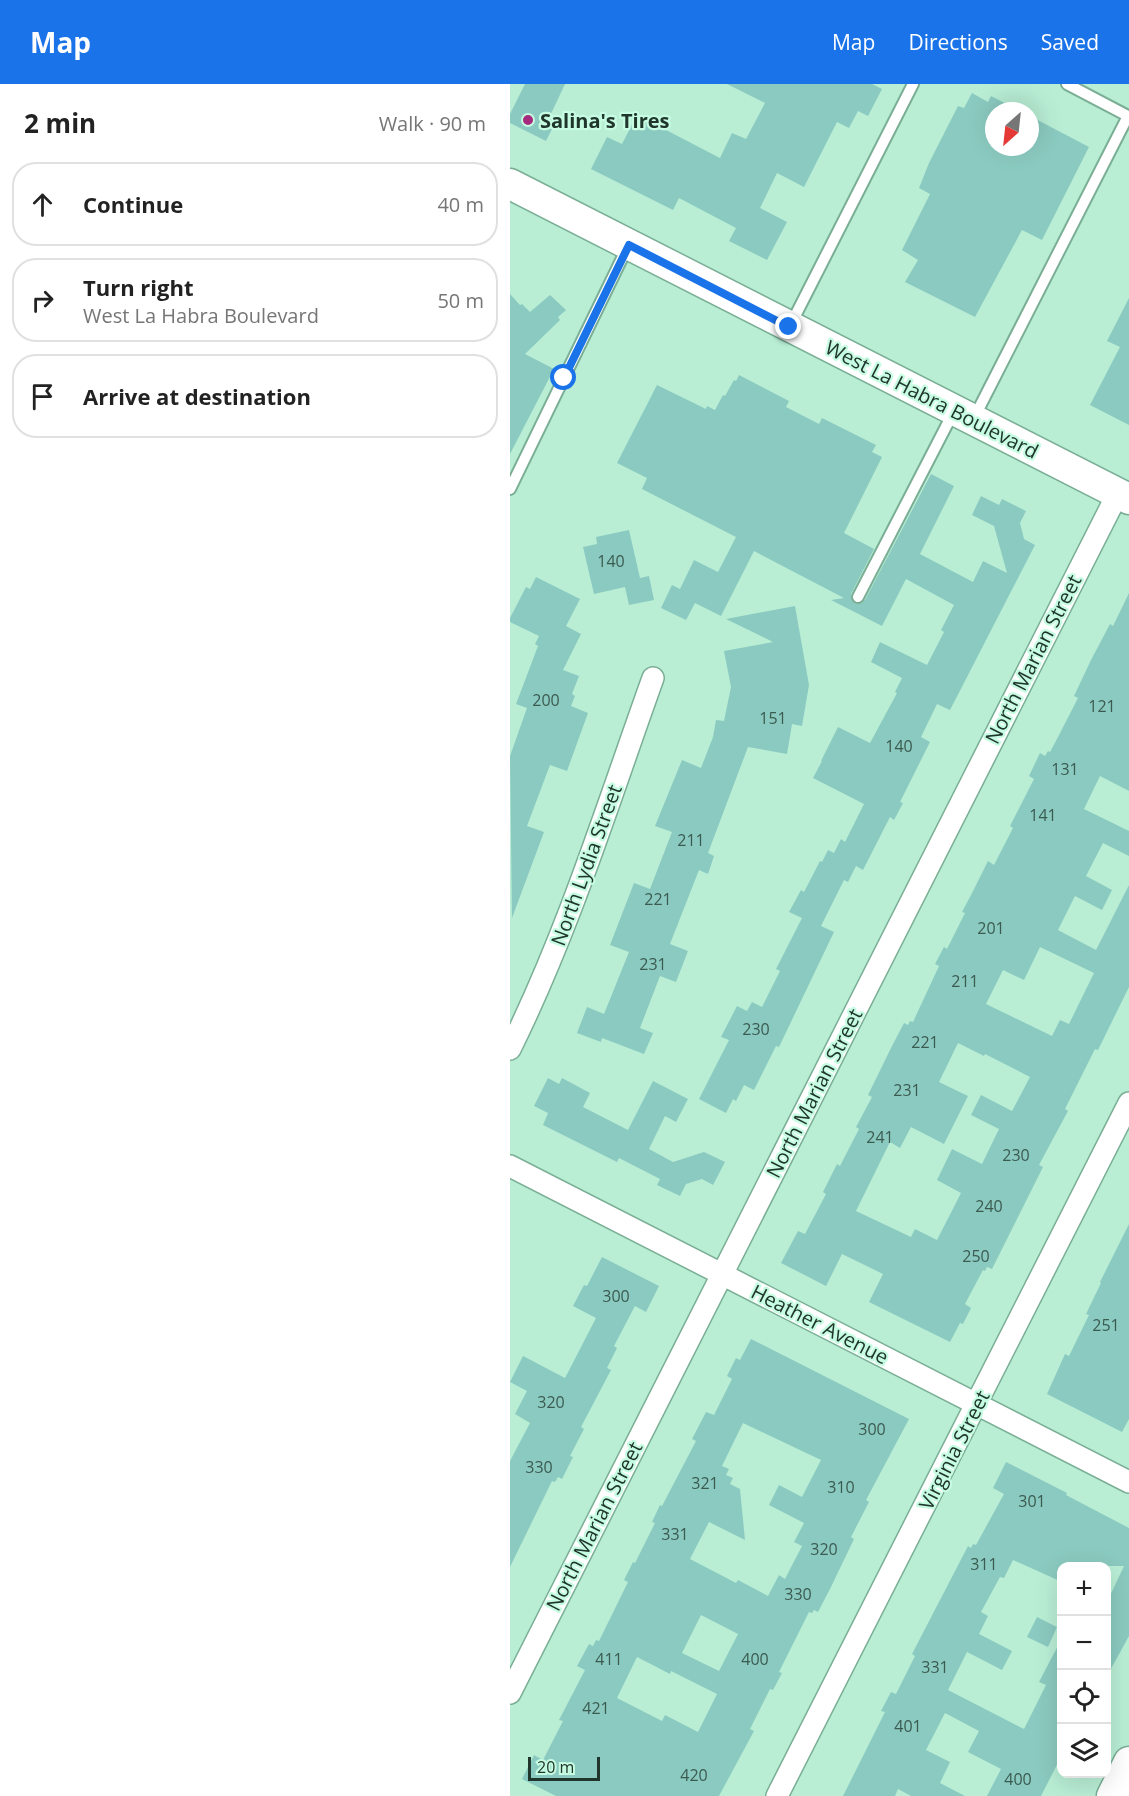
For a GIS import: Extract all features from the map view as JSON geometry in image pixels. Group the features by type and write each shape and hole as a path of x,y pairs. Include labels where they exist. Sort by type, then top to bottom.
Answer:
{"main road":[{"name":"West La Habra Boulevard","path":"510,184 1123,496"},
{"path":"1112,1796 1129,1762"}],"street":[{"name":"North Marian Street","path":"510,1693 722,1274 1123,496"},
{"name":"North Lydia Street","path":"510,1049 535,999 561,938 653,678"},
{"name":"Virginia Street","path":"777,1796 1129,1103"},
{"name":"Heather Avenue","path":"510,1166 1129,1482"}],"lane":[{"path":"789,327 913,84"},
{"path":"858,597 1126,130 1128,116 1067,84"},
{"path":"510,489 629,245"}],"building":[{"path":"525,84 565,84 550,116 557,119 546,141 510,123 510,114"},
{"path":"727,84 872,84 882,89 868,116 858,111 849,128 837,122 804,187 777,173 760,208 787,222 767,260 729,241 736,228 679,198 673,210 591,169 607,137 622,144 637,115 720,158 732,133 746,139 765,103"},
{"path":"972,93 988,102 985,102 985,156 1039,156 1039,121 1089,147 1042,240 1022,230 975,317 905,282 918,260 902,250 930,194 919,188 929,163 958,106 964,108"},
{"path":"991,96 1003,102 988,102"},
{"path":"510,294 530,312 550,295 566,310 558,317 560,320 525,354 554,369 510,454"},
{"path":"1129,298 1129,425 1090,405 1120,347 1107,341"},
{"path":"739,375 789,401 786,407 819,424 822,418 876,445 872,452 882,457 844,533 874,549 851,594 854,603 859,604 865,600 931,474 954,486 920,554 973,582 983,561 1007,573 994,526 972,515 981,496 999,505 1002,499 1026,511 1020,523 1024,539 1035,545 950,710 937,704 921,737 930,742 900,802 903,803 894,820 890,817 863,870 856,866 848,882 844,880 821,926 834,932 779,1047 776,1046 754,1090 744,1085 736,1101 733,1099 726,1113 699,1099 729,1040 721,1037 737,1006 747,1011 752,1002 762,1007 780,971 776,969 802,918 789,912 801,890 804,892 828,850 834,853 841,839 845,842 864,804 813,778 838,727 870,743 897,693 895,692 902,678 871,662 880,642 927,665 944,632 941,630 954,605 906,579 882,626 831,600 844,598 754,551 721,616 695,603 686,620 661,608 672,585 680,589 694,560 718,572 736,537 642,489 647,478 617,463 657,385 706,409 707,406 715,410 723,395 725,396"},
{"path":"629,530 640,578 649,576 654,600 629,605 625,587 594,594 583,547 597,544 596,537"},
{"path":"536,577 580,599 566,626 581,634 563,670 579,676 572,694 575,696 571,706 588,713 567,771 550,765 527,826 544,832 512,918 510,756 527,708 516,704 538,646 535,644 539,636 510,622 510,618 526,587 530,589"},
{"path":"1129,593 1129,791 1100,776 1084,809 1129,831 1129,856 1103,843 1086,876 1112,890 1102,910 1075,896 1058,930 1096,950 1129,885 1129,987 1098,1050 1095,1049 1065,1109 1068,1111 1039,1165 1043,1167 992,1269 987,1267 985,1271 983,1270 965,1304 971,1308 950,1342 869,1302 883,1274 842,1254 826,1286 781,1263 798,1231 805,1234 826,1194 823,1192 837,1164 840,1166 859,1129 856,1127 872,1097 868,1095 891,1048 904,1023 908,1025 910,1021 913,1022 939,966 935,964 944,947 947,949 965,913 962,912 988,861 994,865 1013,828 1010,826 1034,779 1029,776 1040,753 1045,756 1048,751 1050,752 1078,698 1074,696 1091,660 1110,624 1113,626","holes":["1040,947 1094,973 1069,1024 1060,1020 1052,1036 986,1004 1003,970 1024,980","958,1043 1030,1077 1012,1111 981,1095 971,1115 999,1129 982,1164 952,1149 937,1180 961,1193 937,1240 915,1229 911,1237 856,1211 890,1142 900,1148 911,1127 944,1144 968,1096 939,1082"]},
{"path":"795,606 809,685 802,726 792,724 787,754 748,747 708,853 714,856 708,874 699,870 670,944 688,951 676,982 660,976 640,1028 653,1033 644,1054 602,1038 601,1042 577,1033 587,1007 604,1014 629,952 610,945 634,883 650,889 672,832 655,826 682,760 701,768 713,737 716,720 724,721 731,687 724,651 773,642 726,619"},
{"path":"548,1078 559,1084 562,1078 590,1093 583,1107 628,1130 653,1081 688,1099 676,1122 665,1116 649,1149 673,1162 704,1152 725,1162 713,1185 702,1179 686,1184 680,1196 657,1185 660,1179 619,1158 617,1162 543,1125 548,1113 534,1106"},
{"path":"1129,1224 1129,1419 1122,1432 1047,1394 1065,1354 1069,1356 1089,1315 1086,1314 1100,1282"},
{"path":"602,1257 659,1286 646,1312 635,1306 614,1346 617,1348 607,1368 611,1370 581,1427 584,1429 570,1456 573,1457 562,1479 558,1477 555,1482 552,1481 510,1567 510,1461 530,1423 515,1414 527,1391 510,1382 523,1356 565,1378 596,1318 573,1306 584,1285 587,1286"},
{"path":"751,1339 909,1419 866,1500 869,1502 851,1537 854,1539 831,1587 818,1612 814,1610 812,1613 809,1612 779,1672 782,1673 773,1690 770,1689 750,1729 754,1731 719,1796 556,1796 522,1779 534,1755 543,1760 563,1721 559,1720 585,1670 577,1666 589,1644 593,1646 596,1640 599,1641 628,1582 624,1580 655,1523 652,1522 660,1505 662,1506 696,1441 692,1439 706,1412 714,1415 732,1379 727,1376 736,1358 740,1360","holes":["743,1423 821,1460 802,1497 779,1485 769,1505 804,1523 794,1542 802,1546 785,1579 779,1575 768,1596 738,1580 736,1583 690,1559 709,1522 745,1540 740,1489 730,1484 733,1478 726,1475 729,1469 722,1466","701,1615 738,1634 719,1671 682,1653","637,1657 717,1694 698,1732 665,1715 662,1721 617,1698"]},
{"path":"1006,1462 1129,1528 1129,1636 1111,1669 1111,1594 1124,1566 1111,1566 1111,1562 1057,1562 1057,1580 1013,1560 1004,1578 1000,1577 981,1612 988,1616 979,1634 1012,1651 1002,1670 967,1652 948,1690 1024,1729 1046,1685 1039,1682 1057,1648 1057,1765 1041,1796 987,1796 1001,1769 968,1752 979,1731 945,1713 926,1750 950,1762 940,1783 965,1796 911,1796 898,1789 895,1796 843,1796 885,1712 881,1711 891,1692 896,1694 915,1656 912,1654 968,1546 971,1548 973,1544 976,1545 1004,1494 993,1488"},
{"path":"1037,1617 1057,1627 1048,1647 1027,1637"}],"place":[{"name":"Salina's Tires","path":"528,120"}],"route":[{"path":"564,378 629,245 789,327"}]}
